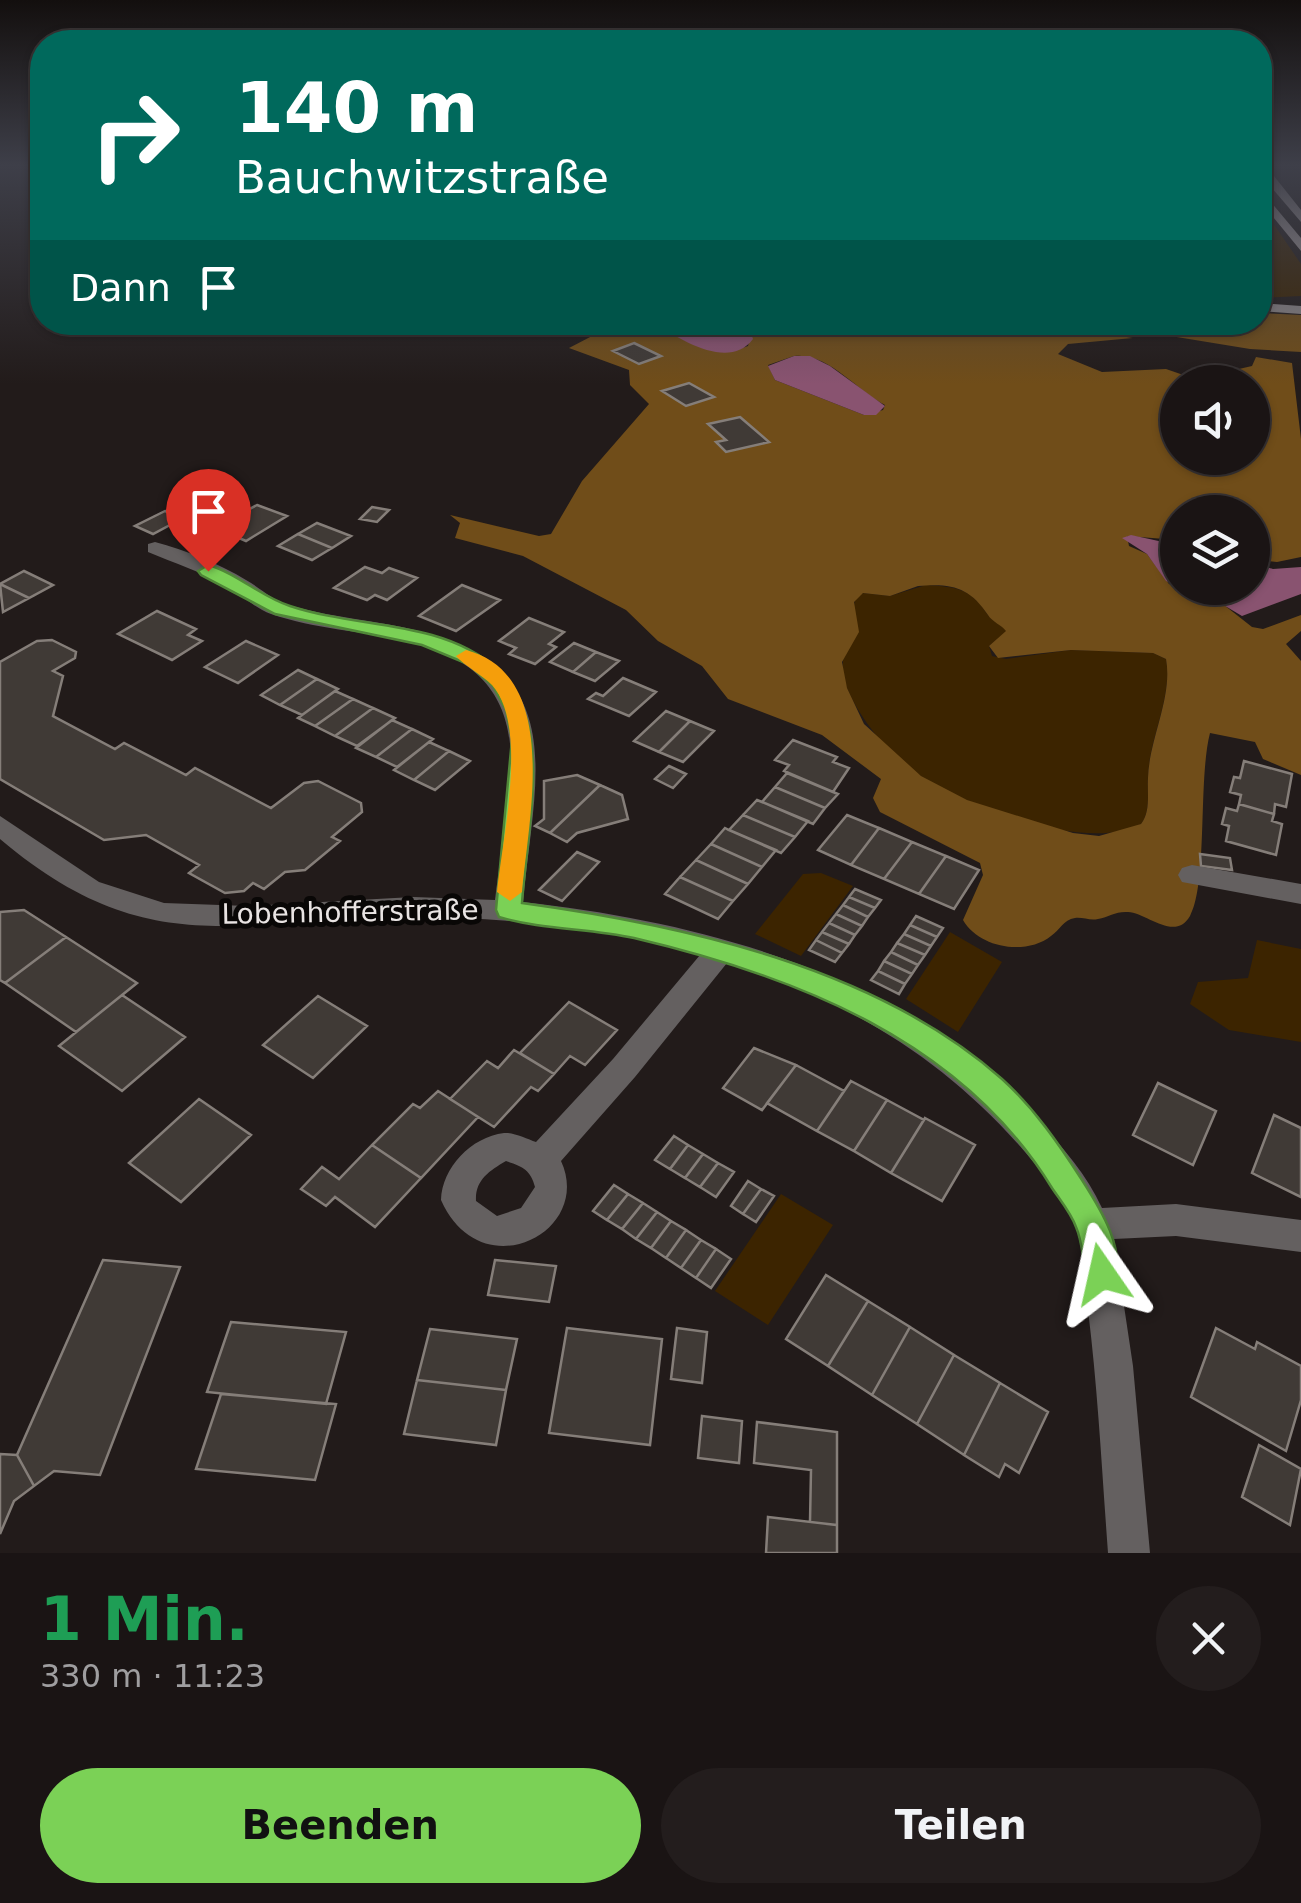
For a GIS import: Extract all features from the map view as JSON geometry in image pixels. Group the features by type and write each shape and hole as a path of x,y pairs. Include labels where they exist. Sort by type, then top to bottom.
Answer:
{"main road":[{"path":"1272,303 1301,304"},
{"path":"1272,304 1301,304"}],"street":[{"path":"155,548 237,582 282,610 427,640 475,660 501,682 516,710 523,739 508,910"},
{"name":"Lobenhofferstraße","path":"0,825 90,890 168,911 299,914 409,907 508,910 629,927 721,950 798,976 872,1010 991,1088 1041,1143 1092,1224 1110,1333 1129,1553"},
{"path":"1192,875 1301,894"},
{"path":"541,1159 624,1068 721,950"},
{"path":"1092,1224 1176,1220 1301,1236"}],"shaded area":[{"path":"1272,238 1284,238 1301,264 1301,296 1272,297"},
{"path":"1272,314 1301,315 1301,352 1250,349 1164,335 1272,335"},
{"path":"594,335 675,335 714,350 748,346 751,335 1133,338 1068,344 1058,354 1102,372 1160,369 1160,475 1270,475 1270,365 1252,365 1256,357 1292,363 1301,439 1301,557 1270,561 1270,495 1160,495 1160,539 1127,536 1129,546 1147,554 1160,572 1160,605 1224,605 1252,627 1263,629 1301,615 1301,631 1286,644 1301,661 1301,775 1263,759 1255,742 1210,733 1199,880 1196,901 1184,923 1169,926 1124,912 1095,919 1071,919 1051,936 1029,946 991,943 970,930 963,920 983,875 980,863 880,812 873,798 881,779 822,735 728,699 702,666 658,641 626,610 523,556 455,538 460,523 450,515 539,536 551,534 582,481 649,404 630,385 629,370 569,348","holes":["794,356 819,360 885,405 883,410 864,415 775,380 768,365","930,585 967,593 1006,631 989,646 998,658 1071,650 1153,653 1166,659 1166,688 1149,763 1147,808 1141,824 1099,836 1073,833 967,800 921,776 864,724 847,688 842,662 859,632 854,602 863,593 890,596"]},
{"path":"675,335 752,335 753,339 743,348 719,352"},
{"path":"794,356 810,356 830,366 885,406 876,415 864,415 775,380 768,366"},
{"path":"1131,535 1160,541 1160,572 1147,554 1122,538"},
{"path":"1301,567 1301,594 1242,616 1223,605 1270,605 1270,568"},
{"path":"926,585 970,595 1007,631 989,646 992,656 1006,659 1071,650 1153,653 1166,659 1166,688 1149,763 1147,808 1141,824 1117,832 1088,833 1024,821 934,784 883,743 866,722 844,678 843,655 855,599 863,593 890,596"},
{"path":"821,873 853,886 801,956 755,934 803,874"},
{"path":"950,932 1002,962 958,1032 906,999"},
{"path":"1257,940 1301,949 1301,1042 1229,1030 1190,1004 1198,982 1248,978"},
{"path":"781,1194 833,1225 768,1325 715,1291"}],"building":[{"path":"634,343 661,356 639,364 613,351"},
{"path":"689,383 714,397 686,406 662,391"},
{"path":"740,417 769,442 726,452 716,442 726,440 708,424"},
{"path":"257,505 287,516 246,541 215,528"},
{"path":"372,507 389,510 377,522 360,519"},
{"path":"165,511 183,518 153,534 135,526"},
{"path":"317,523 351,536 332,548 298,534"},
{"path":"298,534 332,548 312,560 278,546"},
{"path":"365,567 382,573 389,568 417,578 387,600 375,595 367,600 334,588"},
{"path":"24,571 53,585 29,598 0,584"},
{"path":"0,584 29,598 3,612"},
{"path":"462,585 500,600 456,631 419,616"},
{"path":"157,611 196,629 188,635 202,641 172,660 118,634"},
{"path":"529,618 564,632 549,644 556,647 535,664 509,654 516,648 499,641"},
{"path":"52,640 76,652 75,658 53,671 63,676 53,716 115,749 124,743 186,775 195,768 271,808 304,783 318,781 361,803 362,812 332,837 340,841 305,870 285,872 264,889 253,883 244,891 225,893 189,873 199,865 146,835 104,840 0,779 0,662 37,641"},
{"path":"246,641 278,655 238,683 205,667"},
{"path":"574,643 596,652 573,672 550,662"},
{"path":"596,652 619,661 595,681 573,672"},
{"path":"298,670 317,679 280,705 261,695"},
{"path":"623,678 656,692 629,716 588,699 596,693 603,696"},
{"path":"317,679 338,689 302,715 280,705"},
{"path":"335,691 353,699 315,726 298,718"},
{"path":"353,699 373,708 335,736 315,726"},
{"path":"373,708 395,718 357,746 335,736"},
{"path":"666,711 690,721 659,752 634,741"},
{"path":"392,720 412,729 376,757 356,748"},
{"path":"690,721 714,731 683,762 659,752"},
{"path":"412,729 433,739 397,767 376,757"},
{"path":"793,740 837,757 833,762 849,768 833,792 784,771 789,765 775,760"},
{"path":"429,742 449,751 414,780 394,770"},
{"path":"449,751 470,761 435,790 414,780"},
{"path":"1244,761 1292,774 1286,807 1275,804 1274,814 1239,804 1241,795 1230,792 1234,777 1240,778"},
{"path":"669,766 686,774 673,788 655,779"},
{"path":"787,773 838,794 825,808 775,787"},
{"path":"577,775 600,785 550,833 535,826 544,819 544,781"},
{"path":"600,785 622,795 628,819 577,833 567,842 550,833"},
{"path":"775,787 825,808 813,824 762,802"},
{"path":"757,800 808,821 795,837 743,815"},
{"path":"1239,804 1274,814 1272,821 1282,824 1276,855 1226,841 1229,826 1222,824 1226,808 1237,811"},
{"path":"743,815 795,837 781,853 729,830"},
{"path":"847,815 879,828 851,865 818,850"},
{"path":"725,828 776,850 762,867 711,844"},
{"path":"879,828 912,842 884,879 851,865"},
{"path":"912,842 946,856 919,894 884,879"},
{"path":"711,844 762,867 748,884 696,860"},
{"path":"577,852 599,862 562,901 539,890"},
{"path":"1200,854 1230,858 1232,870 1201,866"},
{"path":"946,856 979,870 954,909 919,894"},
{"path":"696,860 748,884 733,901 680,877"},
{"path":"680,877 733,901 718,919 665,894"},
{"path":"855,889 881,900 875,908 849,897"},
{"path":"849,897 875,908 868,917 843,905"},
{"path":"843,905 868,917 862,926 836,914"},
{"path":"24,910 66,937 5,983 0,980 0,912"},
{"path":"836,914 862,926 855,935 829,923"},
{"path":"916,916 943,928 937,937 910,925"},
{"path":"829,923 855,935 849,944 822,932"},
{"path":"910,925 937,937 931,946 904,934"},
{"path":"822,932 849,944 842,953 816,940"},
{"path":"904,934 931,946 925,955 897,943"},
{"path":"66,937 137,983 76,1032 5,983"},
{"path":"816,940 842,953 835,962 809,950"},
{"path":"897,943 925,955 918,965 891,952"},
{"path":"891,952 918,965 912,974 884,961"},
{"path":"884,961 912,974 905,984 878,971"},
{"path":"878,971 905,984 899,994 871,980"},
{"path":"122,995 185,1037 122,1091 59,1046"},
{"path":"318,996 367,1026 313,1078 263,1045"},
{"path":"569,1002 617,1030 585,1065 570,1056 554,1074 520,1053"},
{"path":"754,1048 796,1065 762,1110 723,1088"},
{"path":"514,1050 554,1074 538,1091 531,1087 494,1127 450,1099 487,1061 498,1068"},
{"path":"796,1065 844,1091 817,1131 767,1103"},
{"path":"851,1081 887,1100 854,1151 817,1131"},
{"path":"1158,1083 1216,1111 1193,1165 1133,1135"},
{"path":"438,1091 478,1117 421,1178 372,1145 413,1104 420,1108"},
{"path":"199,1099 251,1135 181,1202 129,1163"},
{"path":"887,1100 924,1120 891,1173 854,1151"},
{"path":"1274,1115 1301,1128 1301,1197 1252,1173"},
{"path":"925,1118 975,1145 942,1201 891,1173"},
{"path":"674,1136 688,1145 670,1169 655,1160"},
{"path":"372,1145 421,1178 375,1227 335,1197 326,1206 301,1189 322,1167 339,1179"},
{"path":"688,1145 703,1154 685,1178 670,1169"},
{"path":"703,1154 718,1163 700,1187 685,1178"},
{"path":"718,1163 734,1172 716,1197 700,1187"},
{"path":"748,1181 761,1189 743,1214 731,1206"},
{"path":"614,1185 628,1194 607,1220 593,1211"},
{"path":"761,1189 774,1196 756,1222 743,1214"},
{"path":"628,1194 643,1203 622,1229 607,1220"},
{"path":"643,1203 657,1212 636,1239 622,1229"},
{"path":"657,1212 671,1221 651,1248 636,1239"},
{"path":"671,1221 686,1230 666,1258 651,1248"},
{"path":"686,1230 701,1240 681,1268 666,1258"},
{"path":"701,1240 716,1249 696,1278 681,1268"},
{"path":"716,1249 731,1259 711,1288 696,1278"},
{"path":"103,1260 180,1267 100,1475 54,1471 34,1486 17,1455"},
{"path":"495,1260 556,1266 549,1302 488,1295"},
{"path":"826,1275 868,1301 828,1366 786,1339"},
{"path":"868,1301 910,1327 872,1395 828,1366"},
{"path":"231,1322 346,1332 326,1404 207,1392"},
{"path":"910,1327 954,1355 917,1424 872,1395"},
{"path":"567,1328 662,1339 650,1445 549,1433"},
{"path":"677,1328 707,1332 702,1383 671,1379"},
{"path":"1216,1328 1255,1349 1257,1342 1301,1366 1301,1400 1286,1451 1191,1397"},
{"path":"430,1329 517,1339 506,1390 417,1380"},
{"path":"954,1355 1000,1383 964,1455 917,1424"},
{"path":"417,1380 506,1390 496,1445 404,1434"},
{"path":"1000,1383 1048,1412 1019,1473 1005,1464 999,1477 964,1455"},
{"path":"221,1394 336,1404 315,1480 196,1469"},
{"path":"702,1416 742,1421 739,1463 698,1458"},
{"path":"757,1422 837,1432 837,1525 810,1522 811,1470 754,1463"},
{"path":"1259,1445 1301,1469 1290,1525 1242,1497"},
{"path":"0,1454 17,1455 34,1486 14,1501 0,1534"},
{"path":"768,1517 837,1525 837,1553 766,1553"}],"slow traffic":[{"path":"466,656 501,682 516,710 523,739 510,892"}],"route":[{"path":"208,571 237,582 282,610 427,640 475,660 501,682 516,710 523,739 508,910 629,927 721,950 798,976 872,1010 938,1049 991,1088 1041,1143 1092,1224 1102,1274"}]}
